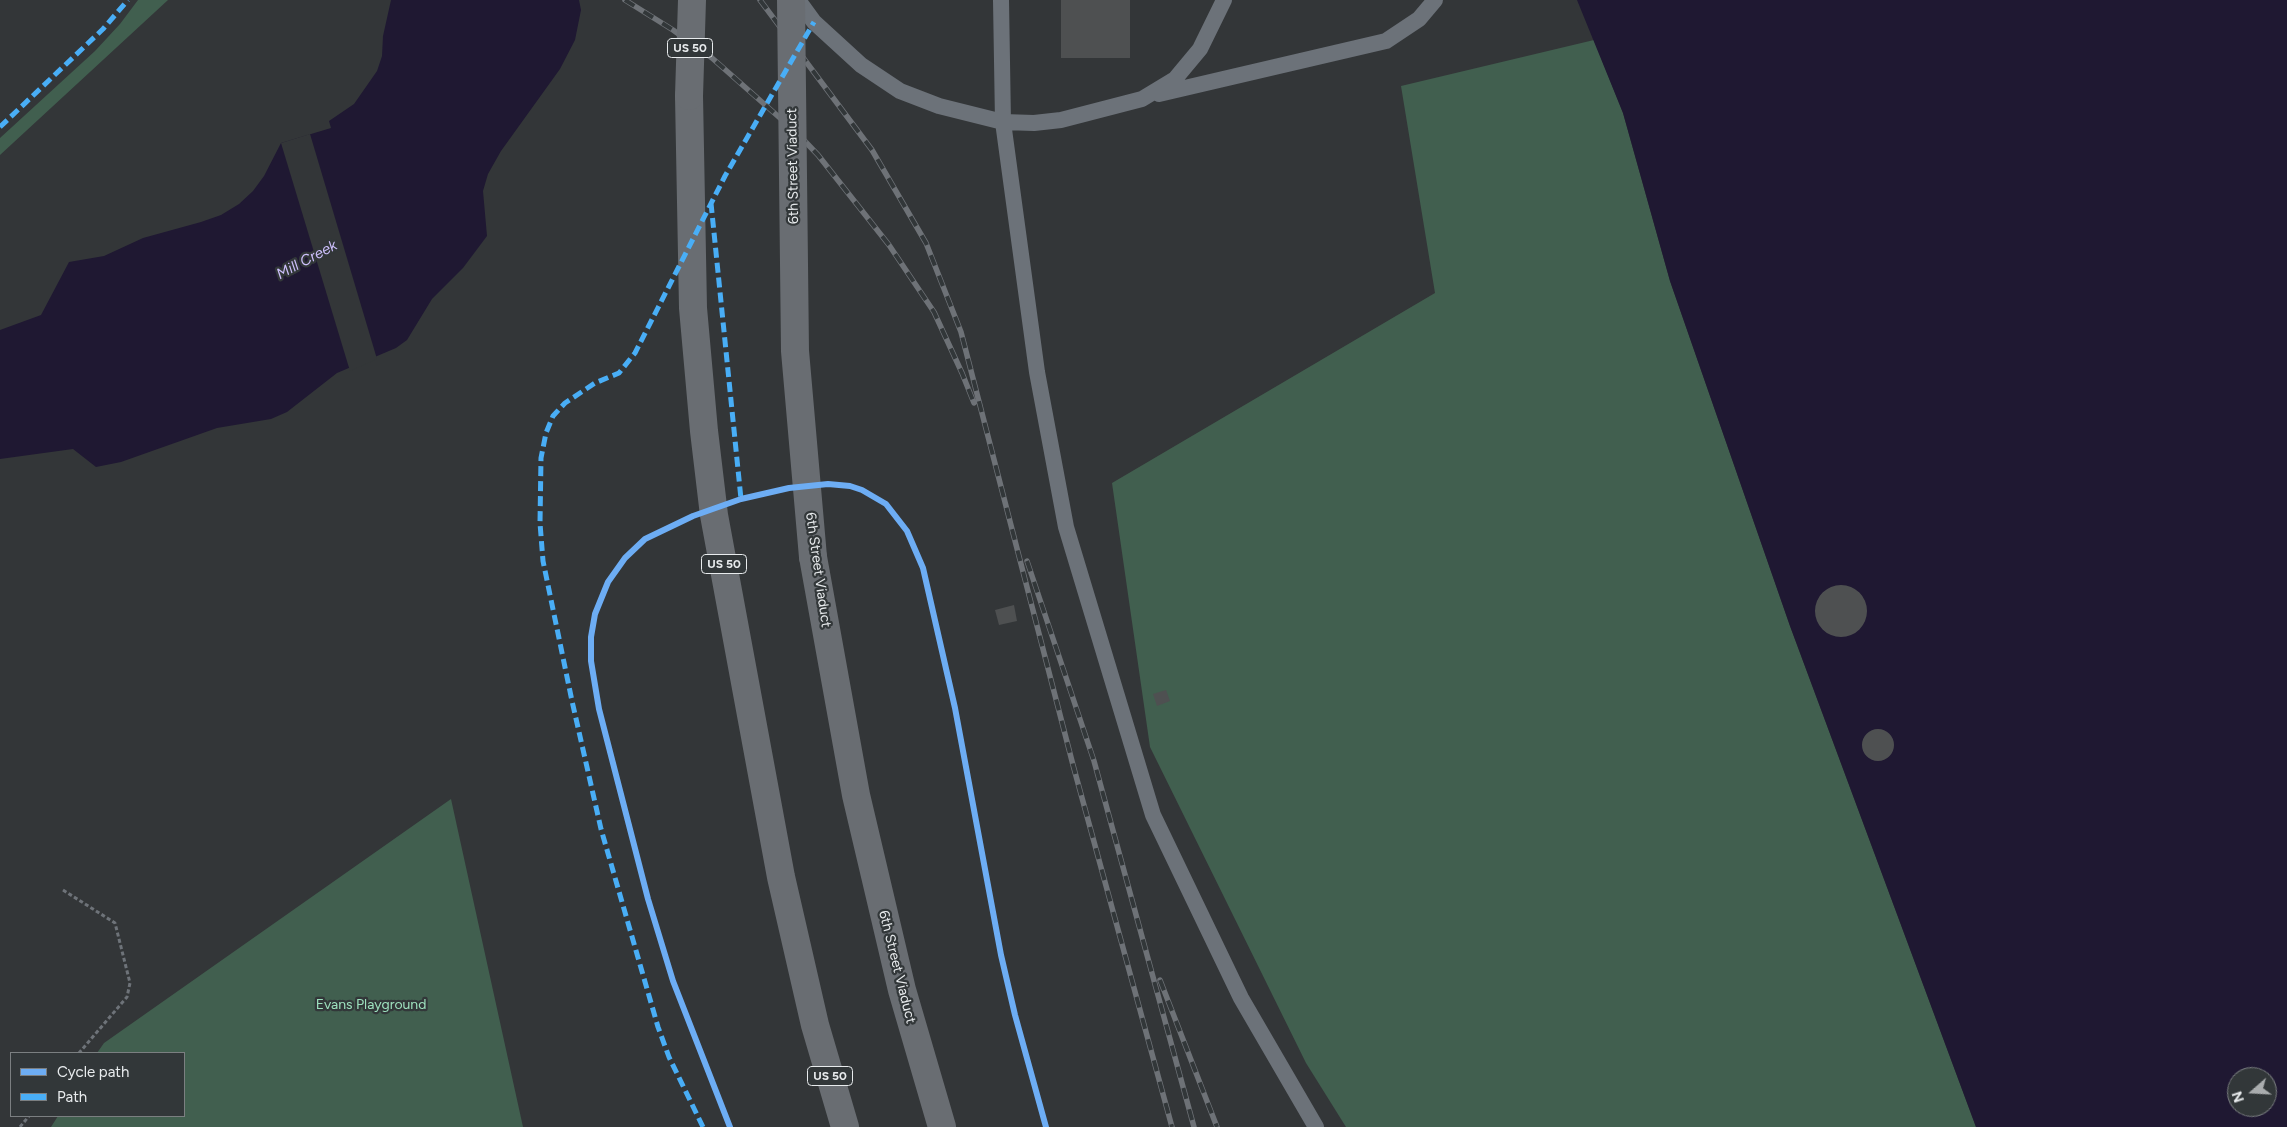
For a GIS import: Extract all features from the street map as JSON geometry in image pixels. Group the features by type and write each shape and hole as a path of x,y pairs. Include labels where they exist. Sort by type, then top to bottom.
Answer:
{"highway":[{"name":"US 50","path":"692,0 689,96 694,308 714,516 781,877 815,1025 845,1127"},
{"name":"6th Street Viaduct","path":"791,0 795,351 814,557 856,796 902,990 942,1127"}],"lane":[{"path":"798,0 814,22 861,65 900,91 939,106 1003,122 1034,123 1061,120 1145,97 1386,41 1419,18 1435,0"},
{"path":"1001,0 1003,122 1037,372 1066,527 1153,815 1241,998 1316,1127"},
{"path":"1145,97 1175,79 1200,49 1224,0"}],"path":[{"path":"63,890 115,922 130,983 126,997 80,1052"},
{"path":"20,1127 28,1117"}],"green space":[{"path":"138,0 168,0 0,155 0,138 95,51 120,24"},
{"path":"1594,40 1623,113 1670,281 1790,626 1976,1127 1346,1127 1306,1063 1150,747 1112,483 1435,293 1401,86"},
{"name":"Evans Playground","path":"451,799 523,1127 51,1127 57,1117 185,1117 185,1052 98,1052 104,1043"}],"water":[{"name":"Mill Creek","path":"391,0 579,0 581,10 575,40 560,69 501,151 488,174 483,191 487,236 463,268 432,299 407,340 396,348 337,373 287,412 271,419 217,428 121,462 96,467 73,449 0,459 0,330 41,315 69,262 104,256 143,238 221,215 239,204 253,191 264,176 281,143 331,128 329,121 354,104 377,71 382,56 383,36"},
{"path":"1577,0 2287,0 2287,1127 1976,1127 1790,626 1670,281 1623,113"}],"pier":[{"path":"310,134 377,359 350,371 281,143"}],"building":[{"path":"1061,0 1130,0 1130,58 1061,58"},
{"path":"1841,585 1851,587 1859,593 1865,601 1867,611 1865,621 1859,629 1851,635 1841,637 1831,635 1823,629 1817,621 1815,611 1817,601 1823,593 1831,587"},
{"path":"1014,605 1017,621 999,625 995,610"},
{"path":"1166,690 1170,701 1157,706 1153,694"},
{"path":"1878,729 1884,730 1889,734 1893,739 1893,751 1889,756 1884,760 1878,761 1872,760 1867,756 1863,751 1862,745 1863,739 1867,734 1872,730"}],"railway":[{"path":"625,0 673,30 712,58 797,133 818,155 889,245 934,312 974,403"},
{"path":"760,0 872,150 926,243 961,332 1073,765 1172,1127"},
{"path":"1027,561 1094,761 1194,1127"},
{"path":"1160,980 1217,1127"}],"marked path":[{"path":"0,127 103,29 128,0"},
{"path":"703,1127 669,1057 658,1027 601,829 543,561 540,523 541,458 546,433 553,416 565,403 595,383 619,373 635,353 725,176 814,22"},
{"path":"711,203 741,499"}],"cycle path":[{"path":"730,1127 673,981 648,899 599,709 591,661 591,637 595,614 608,582 625,558 645,539 693,516 741,499 789,488 828,484 850,486 862,490 886,504 907,531 923,568 955,708 1001,955 1015,1015 1046,1127"}]}
